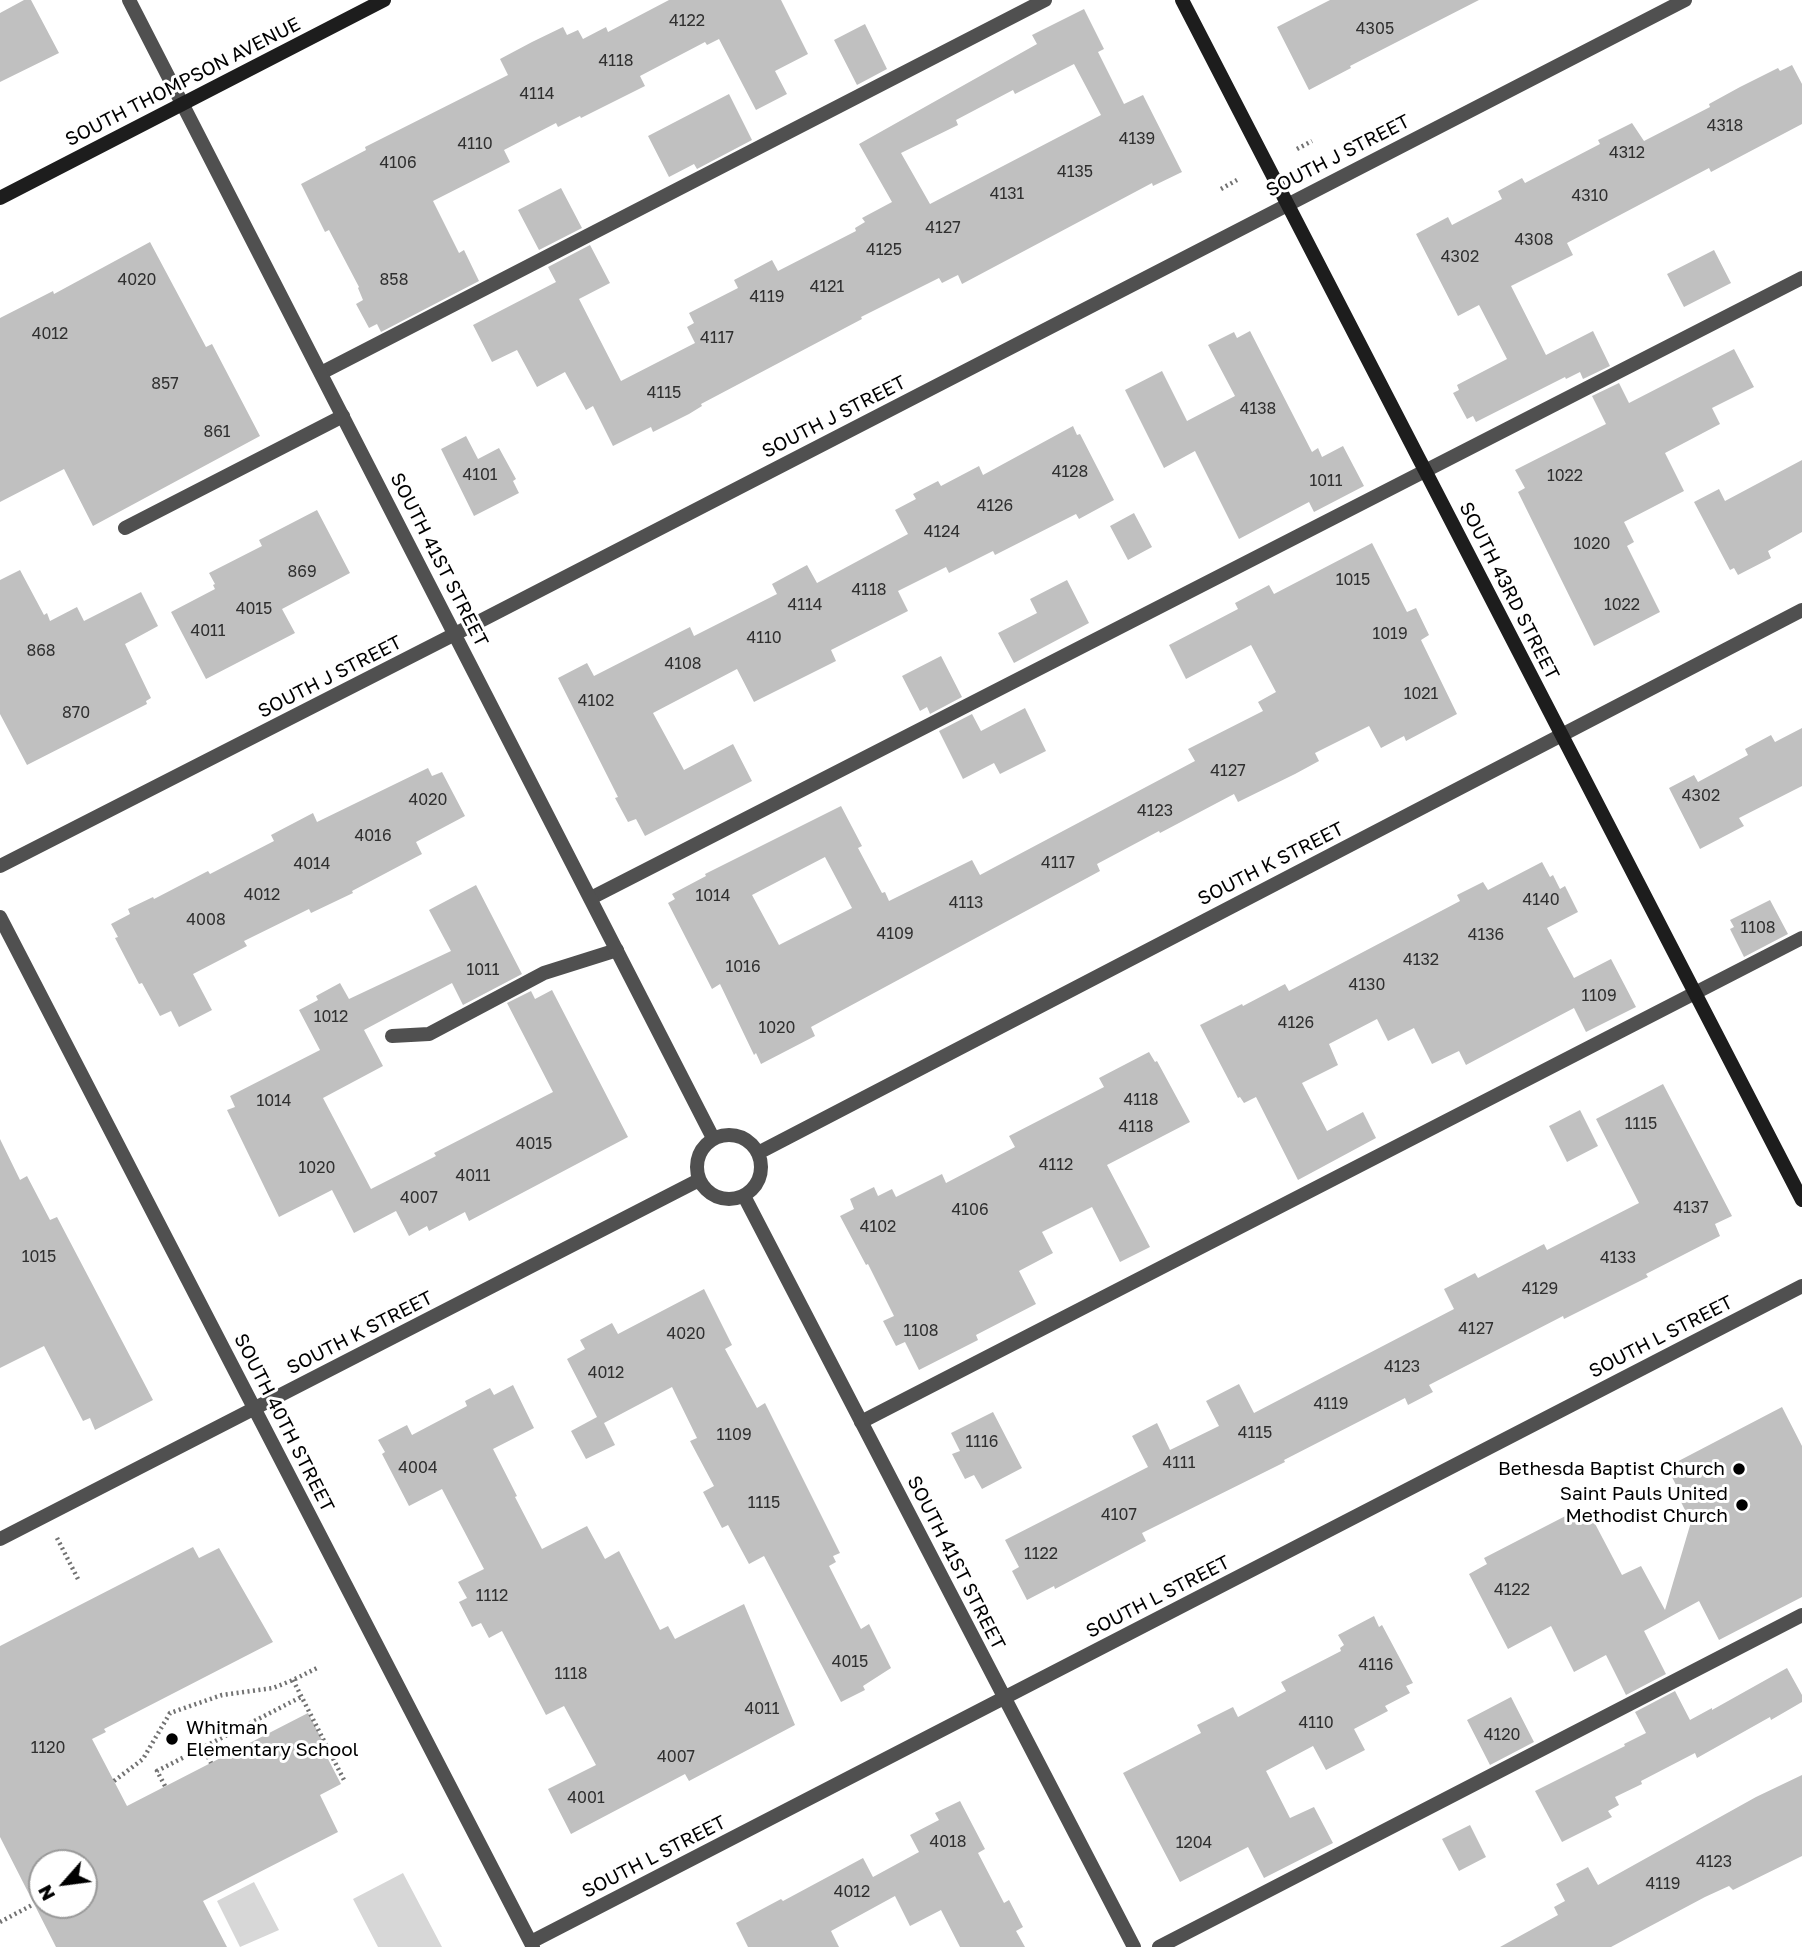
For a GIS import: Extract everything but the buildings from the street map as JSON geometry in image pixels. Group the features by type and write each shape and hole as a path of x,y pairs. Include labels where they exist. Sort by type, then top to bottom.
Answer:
{"street":[{"name":"SOUTH 41ST STREET","path":"128,0 713,1138"},
{"name":"SOUTH THOMPSON AVENUE","path":"0,198 384,0"},
{"path":"321,373 1045,0"},
{"name":"SOUTH 43RD STREET","path":"1182,0 1802,1200"},
{"name":"SOUTH J STREET","path":"0,866 1685,0"},
{"path":"591,898 1802,278"},
{"path":"125,528 343,416"},
{"name":"SOUTH K STREET","path":"758,1153 1802,610"},
{"name":"SOUTH 40TH STREET","path":"0,917 532,1945"},
{"path":"861,1422 1802,939"},
{"path":"392,1036 429,1034 544,973 617,950"},
{"path":"733,1135 752,1144 758,1153 761,1173 752,1190 744,1196 723,1199 713,1196 704,1189 699,1180 697,1161 700,1152 713,1138 733,1135"},
{"name":"SOUTH K STREET","path":"0,1539 699,1180"},
{"name":"SOUTH 41ST STREET","path":"744,1196 1133,1947"},
{"name":"SOUTH L STREET","path":"532,1945 1802,1286"},
{"path":"1159,1947 1802,1615"}],"path":[{"path":"1297,149 1312,141"},
{"path":"1221,189 1237,180"},
{"path":"45,1516 79,1581"},
{"path":"114,1781 143,1759 170,1713 222,1695 273,1688 293,1681 318,1667"},
{"path":"293,1681 345,1782"},
{"path":"165,1786 157,1771 301,1697"},
{"path":"203,1747 211,1763"},
{"path":"0,1922 28,1907"}],"shaded area":[{"path":"403,1873 442,1947 378,1947 353,1899"},
{"path":"254,1882 279,1930 240,1947 217,1901"}],"place":[{"name":"Bethesda Baptist Church","path":"1739,1469"},
{"name":"Saint Pauls United Methodist Church","path":"1742,1505"},
{"name":"Whitman Elementary School","path":"172,1739"}]}
